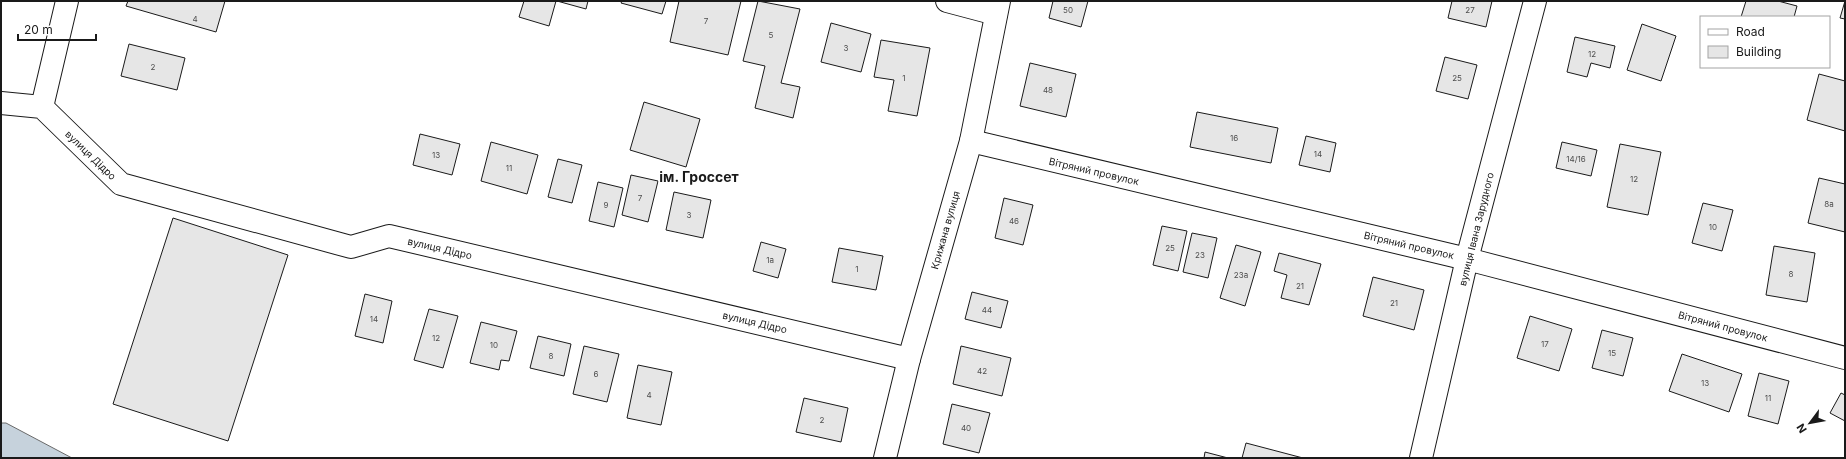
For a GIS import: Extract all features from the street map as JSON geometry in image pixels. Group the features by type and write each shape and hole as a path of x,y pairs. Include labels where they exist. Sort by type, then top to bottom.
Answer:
{"street":[{"path":"1,103 42,107 67,1"},
{"path":"947,1 998,7"},
{"name":"вулиця Івана Зарудного","path":"1421,458 1467,259 1535,1"},
{"name":"Крижана вулиця","path":"884,458 909,359 971,141 998,7"},
{"name":"вулиця Дідро","path":"42,107 121,184 350,247 389,236 909,359"},
{"name":"Вітряний провулок","path":"971,141 1467,259 1845,358"}],"shaded area":[{"path":"1,423 6,423 72,458 1,458"}],"building":[{"path":"128,1 225,1 216,32 126,6"},
{"path":"524,1 556,1 549,26 519,17"},
{"path":"557,1 588,1 586,9"},
{"path":"622,1 666,1 662,14 621,3"},
{"path":"679,1 741,1 728,55 670,42"},
{"path":"758,1 800,9 781,83 800,87 793,118 755,108 765,66 743,61"},
{"path":"1053,1 1088,1 1081,27 1049,18"},
{"path":"1452,1 1492,1 1486,27 1448,18"},
{"path":"1746,1 1778,1 1797,6 1794,16 1741,16"},
{"path":"1845,1 1845,19 1840,18"},
{"path":"831,23 871,34 861,72 821,62"},
{"path":"1642,24 1676,36 1661,81 1627,70"},
{"path":"1575,37 1615,46 1610,68 1591,63 1587,77 1567,72"},
{"path":"881,40 930,48 917,116 888,111 894,80 874,77"},
{"path":"129,44 185,58 177,90 121,76"},
{"path":"1445,57 1477,65 1468,99 1436,91"},
{"path":"1030,63 1076,74 1066,117 1020,106"},
{"path":"1819,74 1845,81 1845,131 1807,120"},
{"path":"644,102 700,119 686,167 630,150"},
{"path":"1197,112 1278,128 1271,163 1190,147"},
{"path":"420,134 460,144 452,175 413,165"},
{"path":"1306,136 1336,143 1330,172 1299,165"},
{"path":"491,142 538,155 527,194 481,181"},
{"path":"1562,142 1597,150 1591,176 1556,168"},
{"path":"1620,144 1661,152 1648,215 1607,207"},
{"path":"558,159 582,165 572,203 548,197"},
{"path":"631,175 658,181 648,222 622,215"},
{"path":"1819,178 1845,184 1845,232 1808,223"},
{"path":"598,182 623,188 614,227 589,221"},
{"path":"674,192 711,200 703,238 666,230"},
{"path":"1004,198 1033,205 1023,245 995,238"},
{"path":"1703,203 1733,210 1722,251 1692,243"},
{"path":"173,218 288,255 228,441 113,404"},
{"path":"1162,226 1187,231 1178,271 1153,265"},
{"path":"1192,233 1217,238 1208,278 1183,272"},
{"path":"761,242 786,249 778,278 753,271"},
{"path":"1236,245 1261,252 1245,306 1220,298"},
{"path":"1774,246 1815,253 1807,302 1766,295"},
{"path":"839,248 883,256 876,290 832,282"},
{"path":"1279,253 1321,264 1309,305 1281,298 1287,275 1274,271"},
{"path":"1373,277 1424,290 1414,330 1363,316"},
{"path":"972,292 1008,301 1001,328 965,319"},
{"path":"365,294 392,301 383,343 355,336"},
{"path":"429,309 458,316 443,368 414,360"},
{"path":"1530,316 1572,329 1559,371 1517,358"},
{"path":"481,322 517,331 509,361 501,360 499,370 470,363"},
{"path":"1602,330 1633,338 1623,376 1592,368"},
{"path":"538,336 571,344 564,376 530,368"},
{"path":"584,346 619,354 607,402 573,394"},
{"path":"961,346 1011,358 1002,396 953,384"},
{"path":"1682,354 1742,374 1729,412 1669,391"},
{"path":"638,365 672,372 661,425 627,418"},
{"path":"1759,373 1789,381 1778,424 1748,416"},
{"path":"1841,393 1845,395 1845,421 1830,413"},
{"path":"804,398 848,408 841,442 796,432"},
{"path":"952,404 990,413 979,453 943,444"},
{"path":"1246,443 1303,458 1242,458"},
{"path":"1205,452 1228,458 1204,458"}],"district":[{"name":"ім. Гроссет","path":"699,177"}]}
